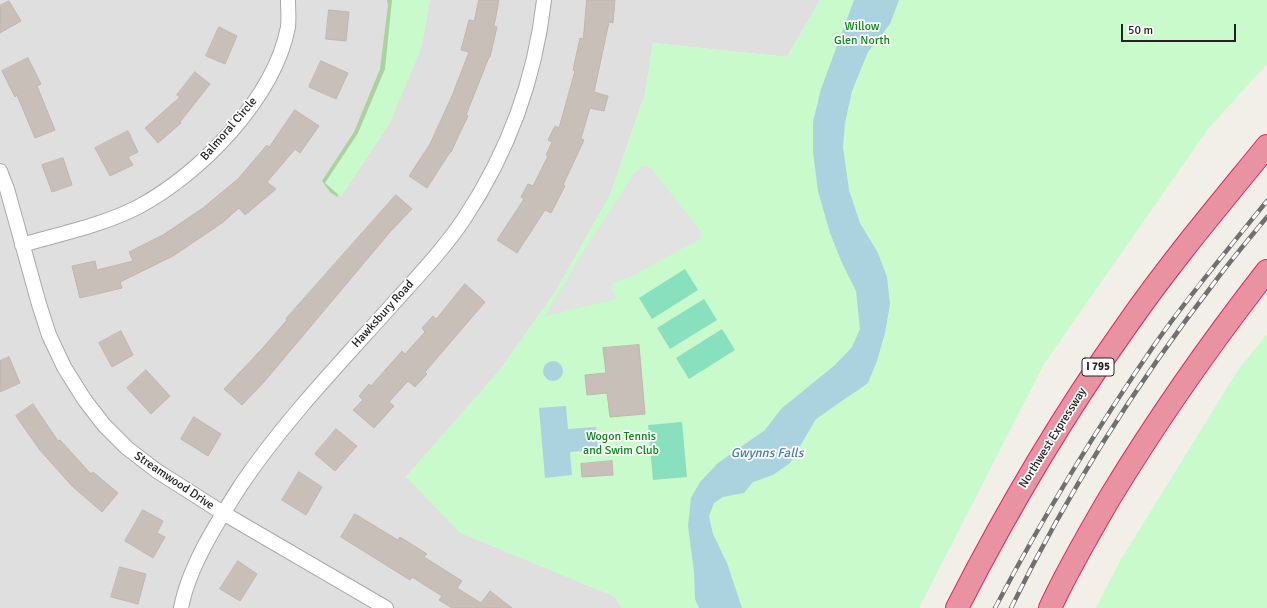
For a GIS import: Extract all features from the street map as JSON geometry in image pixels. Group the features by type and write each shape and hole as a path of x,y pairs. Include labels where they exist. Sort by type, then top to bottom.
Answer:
{"highway":[{"name":"Northwest Expressway","path":"957,608 993,539 1068,411 1127,324 1180,254 1267,146"},
{"path":"1050,608 1060,586 1093,527 1136,455 1194,368 1267,271"}],"street":[{"name":"Balmoral Circle","path":"22,245 103,221 137,207 164,191 190,172 217,147 265,86 282,52 288,26 288,0"},
{"name":"Hawksbury Road","path":"181,608 194,567 222,513 258,461 290,418 430,263 463,220 483,189 506,145 527,88 541,31 544,0"},
{"name":"Streamwood Drive","path":"0,171 7,189 49,335 64,367 84,399 104,425 127,448 157,471 222,513 386,608"}],"shaded area":[{"name":"Willow Glen North","path":"0,0 392,0 421,49 430,0 820,0 787,57 653,43 645,94 610,195 556,291 499,371 406,477 615,597 622,608 0,608"},
{"path":"643,166 650,167 701,232 702,237 634,275 613,283 611,288 617,299 545,316 584,251 635,172"}],"green space":[{"path":"387,0 425,0 386,125 337,197 330,192 322,181 354,132 380,69 388,5"},
{"path":"392,0 430,0 421,49 390,123 341,197 325,183 358,133 385,69"},
{"name":"Wogon Tennis and Swim Club","path":"820,0 1267,0 1267,64 1208,129 1044,364 919,608 622,608 615,597 460,533 406,477 499,371 556,291 610,195 645,94 653,43 787,57"},
{"path":"685,269 698,290 652,319 639,298"},
{"path":"704,299 717,320 670,349 657,328"},
{"path":"722,329 735,350 689,379 676,358"},
{"path":"1267,334 1267,608 1096,608 1120,561 1238,370"},
{"path":"682,422 687,477 653,480 648,425"}],"water":[{"name":"Gwynns Falls","path":"854,0 899,0 890,24 868,52 852,91 845,123 843,147 849,190 860,223 878,253 887,277 890,304 885,333 877,361 868,383 816,419 790,463 773,475 753,482 744,493 723,497 714,503 709,516 713,534 727,563 742,608 699,608 695,599 694,572 688,526 691,498 700,482 718,463 765,430 781,409 835,365 852,347 860,329 856,291 842,263 830,233 818,191 813,152 813,122 821,89"},
{"path":"553,361 560,364 563,371 560,378 553,381 546,378 543,371 546,364"},
{"path":"566,406 568,429 596,427 598,450 570,452 572,475 545,478 539,408"}],"building":[{"path":"479,0 499,0 494,26 497,27 490,57 466,115 468,116 451,152 427,188 409,176 430,144 452,96 469,52 461,50 469,20 474,21"},
{"path":"587,0 615,0 613,23 609,22 594,92 608,96 604,111 590,108 581,138 584,140 563,185 565,186 551,213 545,210 517,253 497,240 524,199 521,197 528,184 533,186 548,156 546,155 552,142 548,140 555,126 559,128 575,71 573,70 580,38 583,39"},
{"path":"9,1 21,21 0,33 0,6"},
{"path":"329,10 349,12 346,41 326,39"},
{"path":"219,27 237,36 225,64 206,56"},
{"path":"28,58 41,84 37,86 55,130 35,138 17,95 15,97 2,71"},
{"path":"321,61 348,73 336,99 309,87"},
{"path":"195,72 210,84 180,122 181,123 158,143 145,128 180,97 177,95"},
{"path":"295,110 319,126 300,153 295,149 267,182 276,189 245,215 239,208 222,223 173,256 120,282 122,288 80,298 72,266 95,261 97,270 133,261 129,252 163,235 203,208 238,179 267,145 269,147"},
{"path":"128,131 138,152 128,157 133,165 110,176 95,148"},
{"path":"63,158 72,185 52,192 42,165"},
{"path":"396,195 412,209 390,232 264,382 242,405 224,389 261,350 287,320 286,319"},
{"path":"465,284 485,302 425,372 427,374 415,387 408,381 389,402 394,406 374,428 353,410 363,400 359,396 369,384 371,386 402,351 405,354 425,332 422,328 433,316 436,319"},
{"path":"121,331 133,355 112,367 99,343"},
{"path":"639,345 645,414 610,417 607,393 587,395 585,375 606,373 603,348"},
{"path":"9,357 20,383 0,392 0,361"},
{"path":"146,370 170,396 151,414 127,388"},
{"path":"33,404 58,441 60,440 91,474 93,472 118,493 102,512 72,486 39,449 16,416"},
{"path":"194,417 221,434 208,456 181,439"},
{"path":"336,429 357,446 335,471 315,454"},
{"path":"612,461 613,475 582,477 581,464"},
{"path":"299,472 322,487 306,515 282,500"},
{"path":"143,510 163,521 157,533 165,537 153,558 125,541"},
{"path":"355,514 398,540 400,537 427,554 424,557 462,581 457,588 481,603 490,591 512,608 452,608 439,600 442,596 412,577 410,580 341,537"},
{"path":"238,561 257,574 240,601 220,589"},
{"path":"120,567 146,574 138,604 111,597"}],"railway":[{"path":"995,608 1032,540 1071,474 1133,376 1182,307 1267,201"},
{"path":"1011,608 1055,523 1130,400 1185,321 1267,217"}]}
